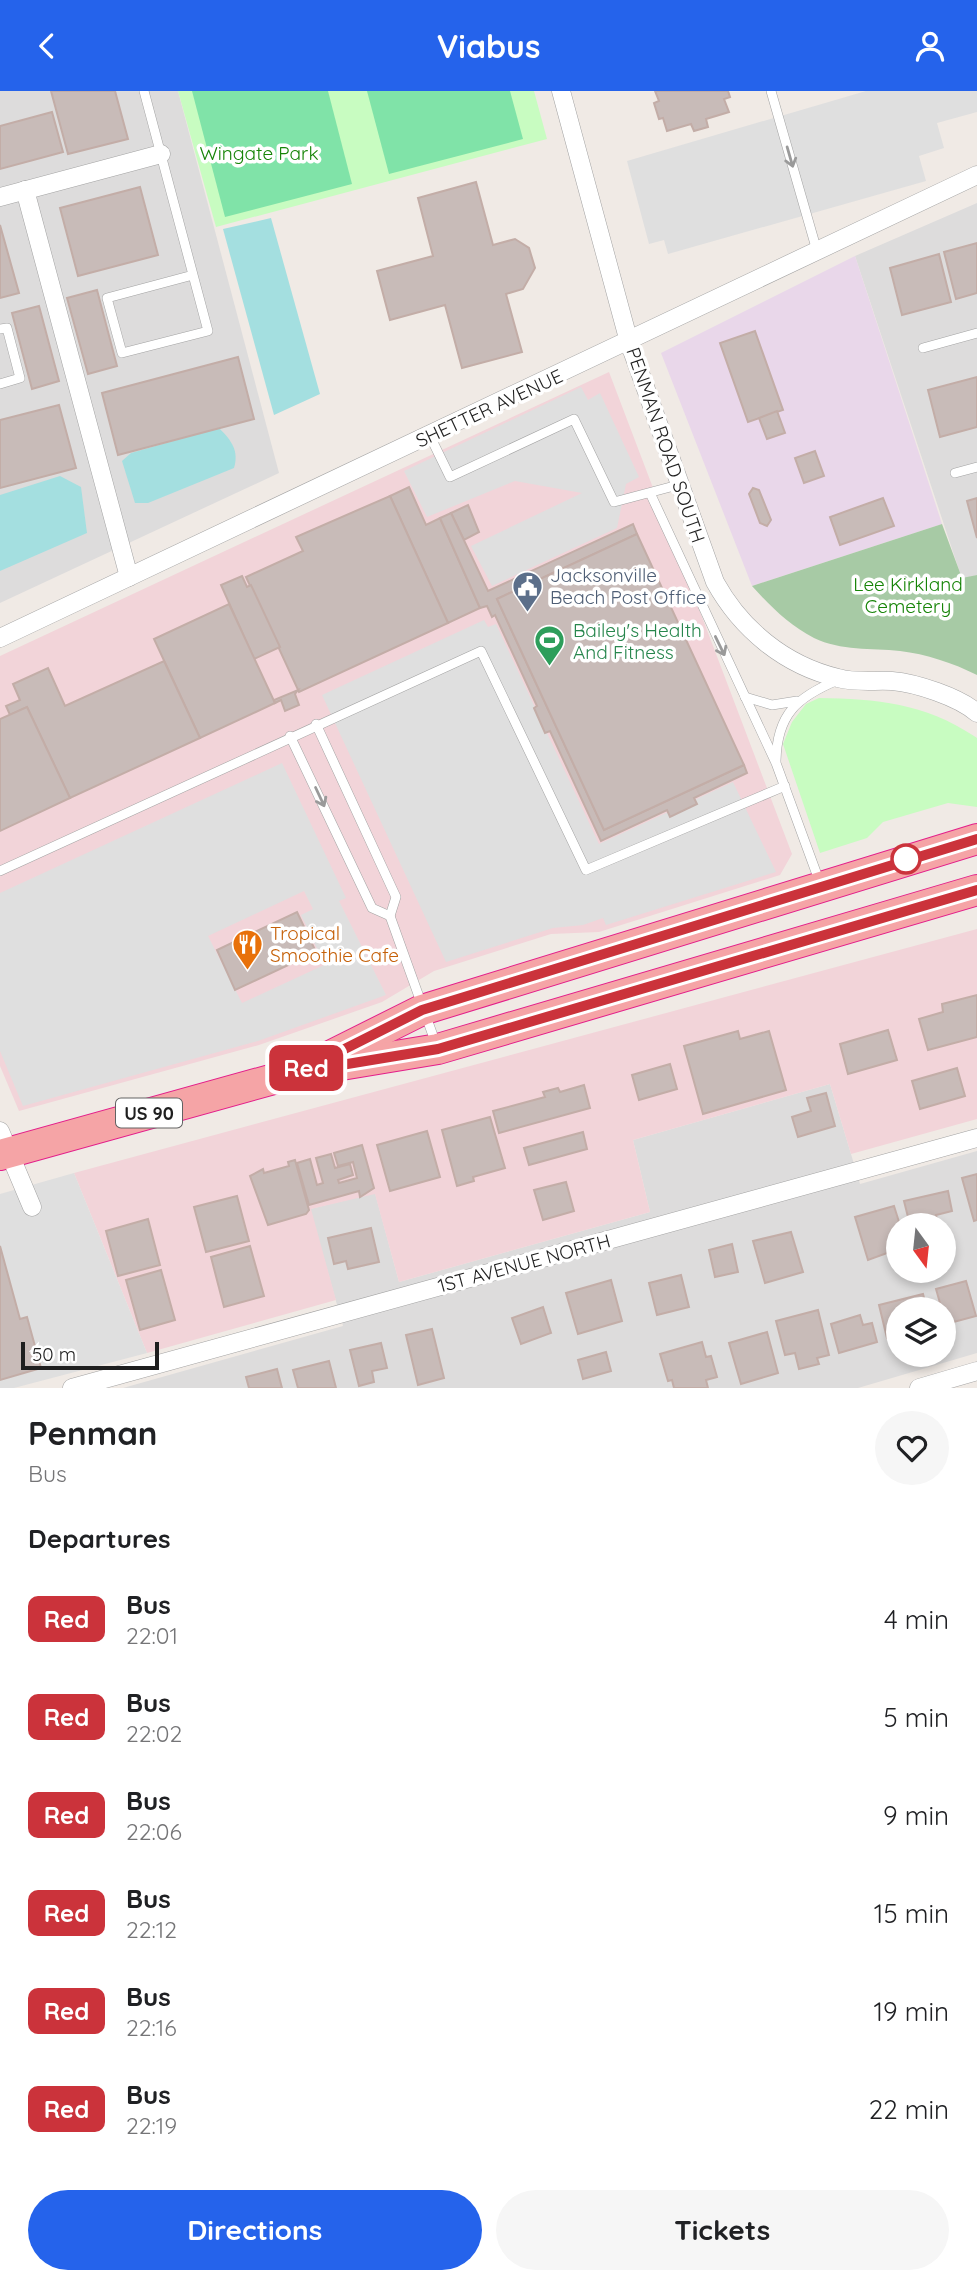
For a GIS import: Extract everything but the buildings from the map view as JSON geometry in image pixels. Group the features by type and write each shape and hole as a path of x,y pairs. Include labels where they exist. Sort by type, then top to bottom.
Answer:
{"highway":[{"name":"US 90","path":"299,1072 422,1010 977,839"},
{"name":"US 90","path":"3,1146 299,1072 438,1049 977,890"}],"street":[{"name":"PENMAN ROAD SOUTH","path":"561,91 629,342 678,485 715,582 731,612 784,657 840,679 920,686 977,713"},
{"path":"0,197 161,154"},
{"name":"SHETTER AVENUE","path":"0,638 977,175"},
{"path":"25,190 129,577"},
{"name":"1ST AVENUE NORTH","path":"72,1388 977,1138"},
{"path":"3,1146 32,1207"},
{"path":"919,1388 977,1371"}],"lane":[{"path":"145,91 208,331 122,353 107,298 193,275"},
{"path":"771,91 817,251"},
{"path":"0,329 7,328 20,379 0,384"},
{"path":"923,348 977,333"},
{"path":"430,436 450,477 574,419 614,502 651,495 678,485"},
{"path":"956,473 977,467"},
{"path":"651,495 776,762 821,885"},
{"path":"0,871 316,724 481,651 586,870 785,786"},
{"path":"745,697 772,705 797,701 840,679"},
{"path":"776,762 777,738 784,720 797,701"},
{"path":"316,724 396,897 390,916 438,1049"},
{"path":"290,736 372,908 390,916"}],"shaded area":[{"path":"0,91 178,91 279,473 0,603"},
{"path":"866,91 977,91 977,112 937,123 944,148 919,156 926,181 668,254 664,240 649,244 627,161"},
{"path":"977,203 977,575 962,579 855,256"},
{"path":"855,256 942,524 752,586 661,353"},
{"path":"609,372 792,854 780,875 599,932 551,934 434,971 382,1002 259,1045 19,1111 0,1066 0,656"},
{"path":"581,387 588,400 600,393 639,477 626,484 617,528 492,586 471,546 582,493 515,481 427,517 404,471"},
{"path":"484,620 488,627 496,624 599,844 733,782 776,872 606,925 603,918 583,925 553,928 446,962 322,695"},
{"path":"282,763 346,898 339,901 386,995 258,1041 23,1106 0,1051 0,893","holes":["304,891 313,909 301,915 318,951 330,945 337,959 242,1003 208,936"]},
{"path":"977,929 977,1119 851,1154 830,1084 633,1140 650,1212 399,1282 375,1194 311,1209 336,1300 147,1353 74,1173"},
{"path":"830,1084 860,1184 977,1151 977,1353 956,1359 956,1297 886,1297 886,1367 929,1367 858,1388 123,1388 343,1326 310,1209 375,1193 399,1282 650,1212 633,1140"},
{"path":"74,1173 147,1353 14,1388 0,1388 0,1194"}],"green space":[{"name":"Wingate Park","path":"178,91 534,91 547,139 216,227"},
{"path":"192,91 328,91 352,184 225,217"},
{"path":"367,91 510,91 523,139 389,174"},
{"name":"Lee Kirkland Cemetery","path":"942,524 962,578 977,575 977,675 920,654 845,647 824,642 788,621 752,586"},
{"path":"819,698 900,705 937,716 977,738 977,807 948,803 883,822 867,838 820,853 783,744 792,722 806,704"}],"water":[{"path":"271,218 320,394 274,415 223,229"},
{"path":"219,428 233,447 236,456 234,468 148,503 135,503 122,461 131,453"},
{"path":"60,476 81,487 87,533 0,571 0,495"}],"bus line":[{"name":"Red","path":"977,839 422,1010 299,1072 438,1049 977,890"}],"place":[{"name":"Jacksonville Beach Post Office","path":"527,613"},
{"name":"Bailey's Health And Fitness","path":"550,668"},
{"name":"Tropical Smoothie Cafe","path":"247,971"}]}
